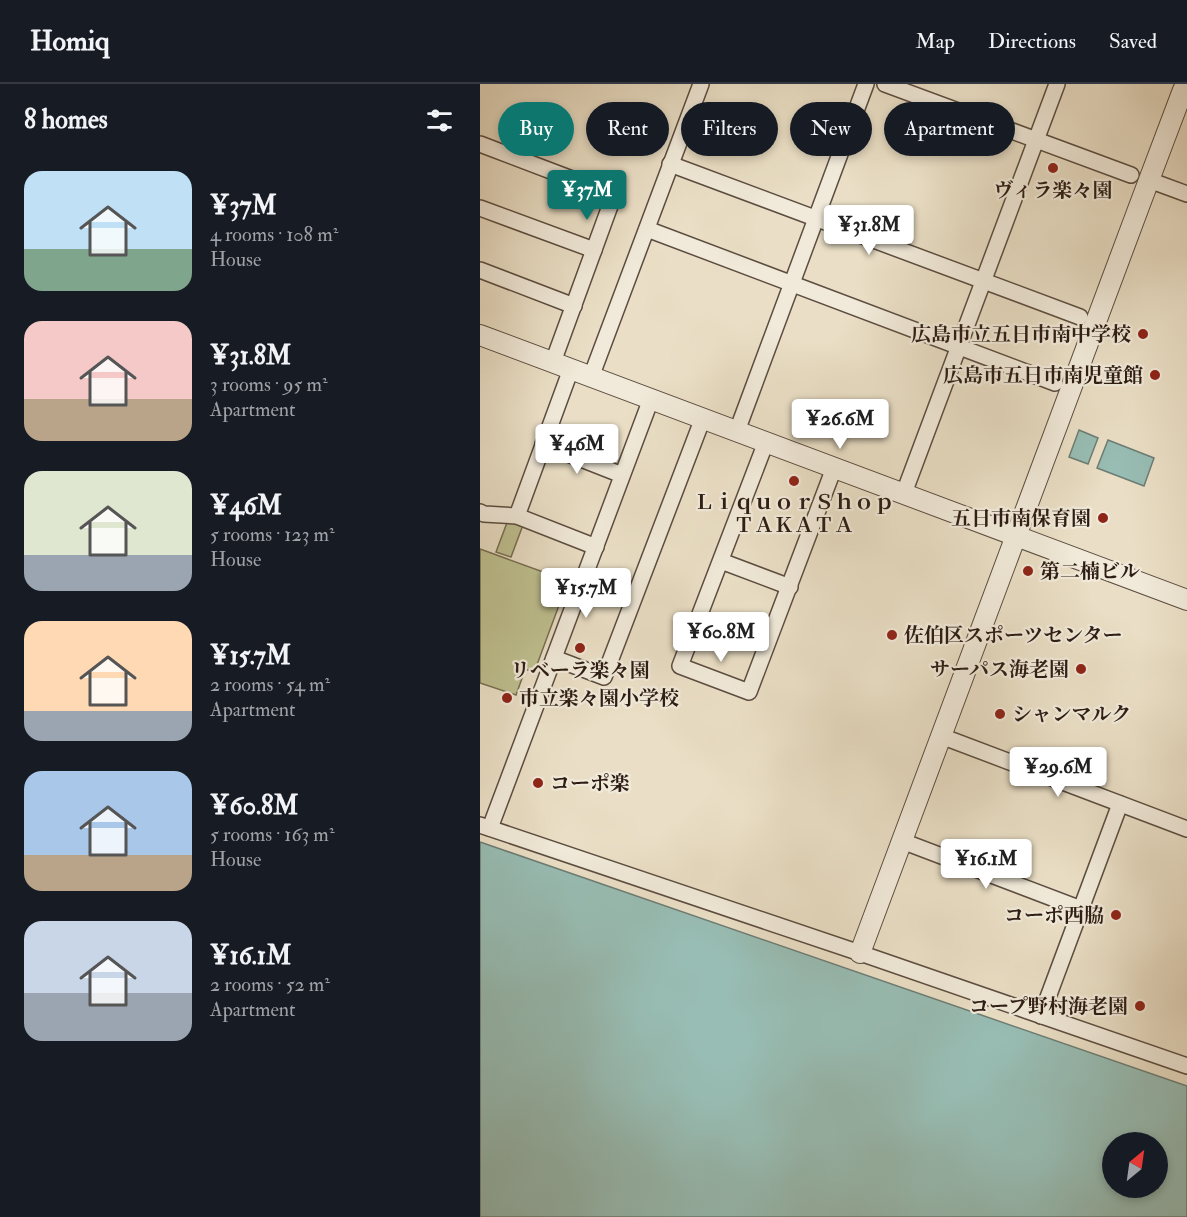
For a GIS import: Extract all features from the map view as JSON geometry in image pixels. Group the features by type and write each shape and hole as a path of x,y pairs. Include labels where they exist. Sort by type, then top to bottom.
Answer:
{"street":[{"path":"591,377 701,84"},
{"path":"737,431 866,84"},
{"path":"885,84 1187,194"},
{"path":"904,493 1057,84"},
{"path":"860,953 1017,536 1140,177 1183,90 1182,87"},
{"path":"480,144 614,195 574,306 543,444 517,516"},
{"path":"670,164 1080,317"},
{"path":"480,208 594,250"},
{"path":"647,229 1055,383"},
{"path":"480,270 574,306"},
{"path":"480,335 1187,600"},
{"path":"651,399 554,658 485,826 1187,1066"},
{"path":"554,658 604,677 703,418"},
{"path":"765,442 680,666 749,692 834,468"},
{"path":"543,444 622,476"},
{"path":"480,512 517,516 596,547"},
{"path":"721,561 790,587"},
{"path":"941,736 1187,829"},
{"path":"1041,1016 1120,804"},
{"path":"902,841 1081,909"}],"green space":[{"path":"508,520 523,525 511,557 496,552"},
{"name":"市立楽々園小学校","path":"480,549 568,581 535,670 525,670 516,695 480,683"}],"water":[{"path":"1079,430 1098,438 1088,464 1069,457"},
{"path":"1108,440 1154,458 1144,486 1097,468"},
{"path":"480,842 1187,1086 1187,1217 480,1217"}],"place":[{"name":"ヴィラ楽々園","path":"1053,168"},
{"name":"広島市立五日市南中学校","path":"1143,334"},
{"name":"広島市五日市南児童館","path":"1155,375"},
{"name":"ＬｉｑｕｏｒＳｈｏｐ ＴＡＫＡＴＡ","path":"794,481"},
{"name":"五日市南保育園","path":"1103,518"},
{"name":"第二楠ビル","path":"1028,571"},
{"name":"佐伯区スポーツセンター","path":"892,635"},
{"name":"リベーラ楽々園","path":"580,648"},
{"name":"サーパス海老園","path":"1081,669"},
{"name":"市立楽々園小学校","path":"507,698"},
{"name":"シャンマルク","path":"1000,714"},
{"name":"コーポ楽","path":"538,783"},
{"name":"コーポ西脇","path":"1116,915"},
{"name":"コープ野村海老園","path":"1140,1006"}]}
